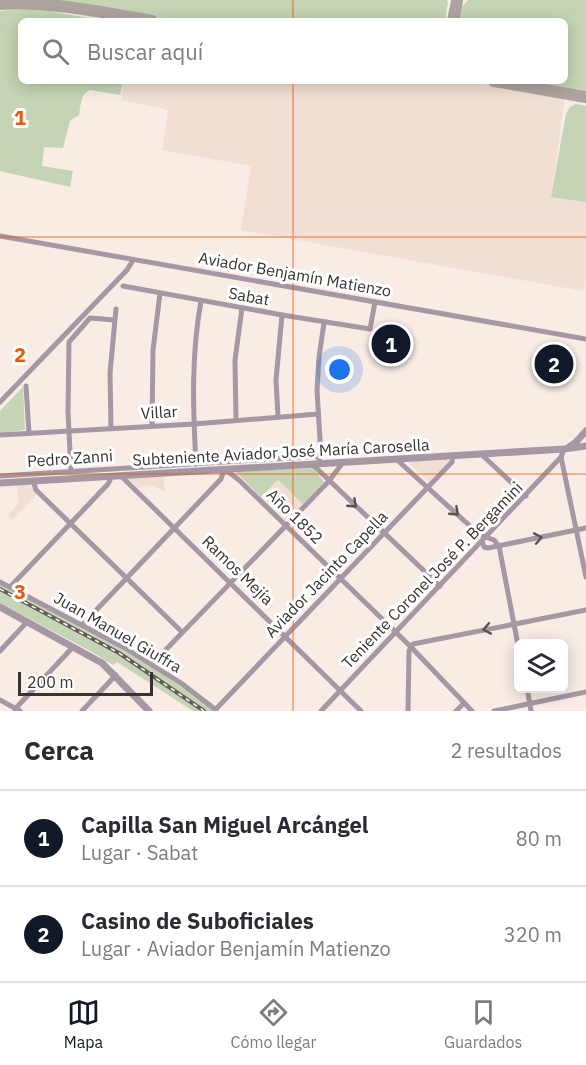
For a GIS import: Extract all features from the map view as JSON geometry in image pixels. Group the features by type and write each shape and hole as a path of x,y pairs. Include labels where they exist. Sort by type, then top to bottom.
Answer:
{"street":[{"name":"Aviador Benjamín Matienzo","path":"0,236 586,339"},
{"path":"0,402 127,270 133,260"},
{"name":"Sabat","path":"123,286 324,323 370,329 375,302"},
{"path":"152,426 153,350 160,293"},
{"path":"196,464 194,362 201,301"},
{"path":"236,420 236,360 242,308"},
{"path":"111,428 110,373 116,309"},
{"path":"278,417 276,380 282,315"},
{"path":"71,472 69,342 90,318 114,320"},
{"path":"324,323 319,357 317,461 328,481 440,586"},
{"path":"26,386 29,433"},
{"name":"Villar","path":"0,435 194,424 318,414"},
{"path":"586,431 575,443 564,449 561,458 586,577"},
{"name":"Subteniente Aviador José María Carosella","path":"0,483 317,461 396,459 586,446"},
{"path":"481,454 526,496"},
{"name":"Aviador Jacinto Capella","path":"217,710 339,578 452,462 453,455"},
{"name":"Teniente Coronel José P. Bergamini","path":"321,711 561,458"},
{"path":"396,459 480,535 486,548 586,528"},
{"name":"Pedro Zanni","path":"0,476 196,464 317,461"},
{"path":"152,664 328,481 341,465 339,462"},
{"path":"82,625 221,479 222,469"},
{"name":"Año 1852","path":"222,469 239,480 286,525 396,632 472,711"},
{"name":"Ramos Mejía","path":"120,475 231,581 361,711"},
{"path":"10,587 108,484 112,476"},
{"path":"33,481 36,490 182,632"},
{"path":"484,540 494,540 499,546 518,639"},
{"name":"Juan Manuel Giuffra","path":"0,582 152,664 217,710"},
{"path":"0,607 102,663 149,711"},
{"path":"408,711 408,651 410,646 586,610"},
{"path":"0,651 27,622"},
{"path":"0,700 18,710 73,647"},
{"path":"82,711 116,675"},
{"path":"494,711 586,692"},
{"path":"528,693 531,711"},
{"path":"456,711 464,704"}],"shaded area":[{"path":"124,84 482,84 565,97 551,196 586,202 586,276 583,291 241,230 251,166 162,150 168,111 121,100"},
{"path":"447,459 450,461 429,482 409,463 410,462"},
{"path":"163,475 165,492 152,485 138,488 129,479"},
{"path":"278,480 303,504 286,521 261,497"},
{"path":"28,484 37,494 12,520 8,515 19,502 17,485"}],"green space":[{"path":"61,0 447,0 448,2 445,18 162,18"},
{"path":"468,0 586,0 586,91 548,84 568,84 568,18 459,18 461,8"},
{"path":"28,7 88,18 18,18 18,84 122,84 120,95 90,90 84,94 79,115 70,121 63,148 44,147 42,166 73,171 70,187 0,171 0,11"},
{"path":"576,104 586,106 586,202 551,197 566,114 570,107"},
{"path":"23,387 25,430 0,433 0,411"},
{"path":"313,468 324,482 303,504 278,480 261,497 236,472"},
{"path":"0,582 152,664 218,711 193,711 117,662 113,665 0,603"}],"taxiway":[{"path":"454,18 457,1"},
{"path":"0,4 36,4 135,18"},
{"path":"511,84 586,97"}],"railway":[{"path":"0,589 119,653 204,711"}],"place":[{"name":"Capilla San Miguel Arcángel","path":"391,344"},
{"name":"Casino de Suboficiales","path":"554,364"}]}
